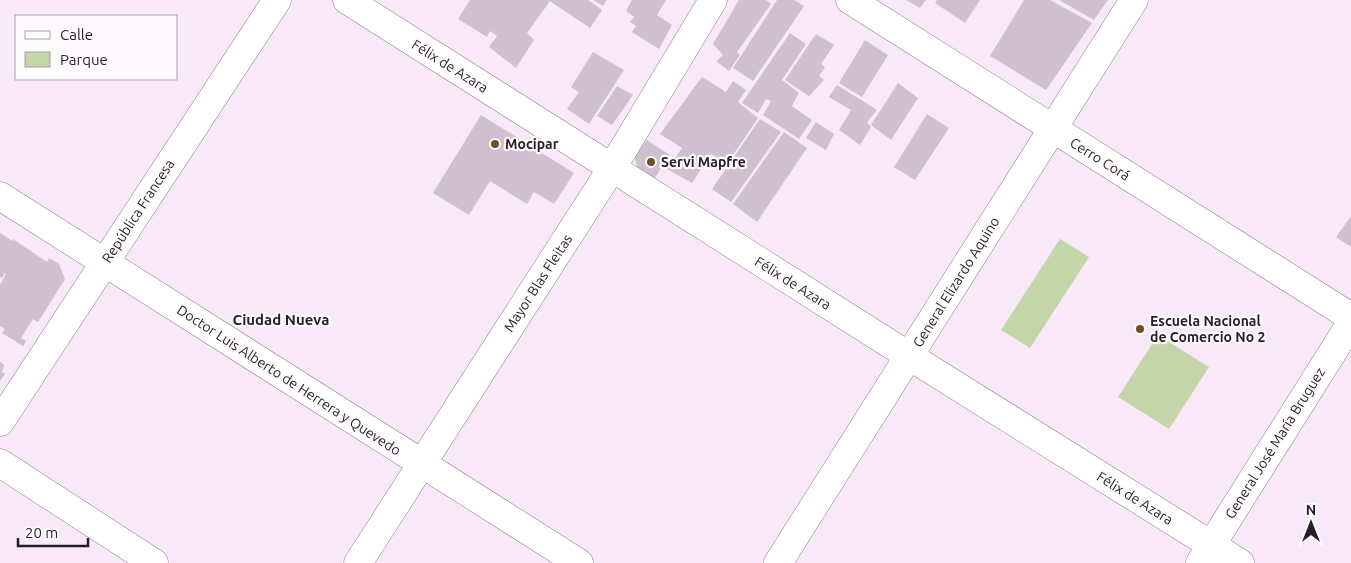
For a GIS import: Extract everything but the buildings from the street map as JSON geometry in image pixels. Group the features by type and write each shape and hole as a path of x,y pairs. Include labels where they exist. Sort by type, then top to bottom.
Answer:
{"street":[{"name":"República Francesa","path":"0,422 276,0"},
{"name":"Félix de Azara","path":"347,0 909,356 1205,554 1240,563"},
{"name":"Mayor Blas Fleitas","path":"358,563 612,168 712,0"},
{"name":"Cerro Corá","path":"850,0 1351,317"},
{"name":"General Elizardo Aquino","path":"778,563 1134,0"},
{"name":"Doctor Luis Alberto de Herrera y Quevedo","path":"0,196 579,563"},
{"name":"General José María Bruguez","path":"1205,554 1351,323"},
{"path":"0,463 154,563"}],"green space":[{"path":"1060,239 1089,257 1030,348 1001,330"},
{"path":"1158,335 1209,367 1169,429 1118,397"}],"place":[{"name":"Mocipar","path":"495,144"},
{"name":"Servi Mapfre","path":"651,162"},
{"name":"Escuela Nacional de Comercio No 2","path":"1140,329"}],"district":[{"name":"Ciudad Nueva","path":"281,319"}]}
